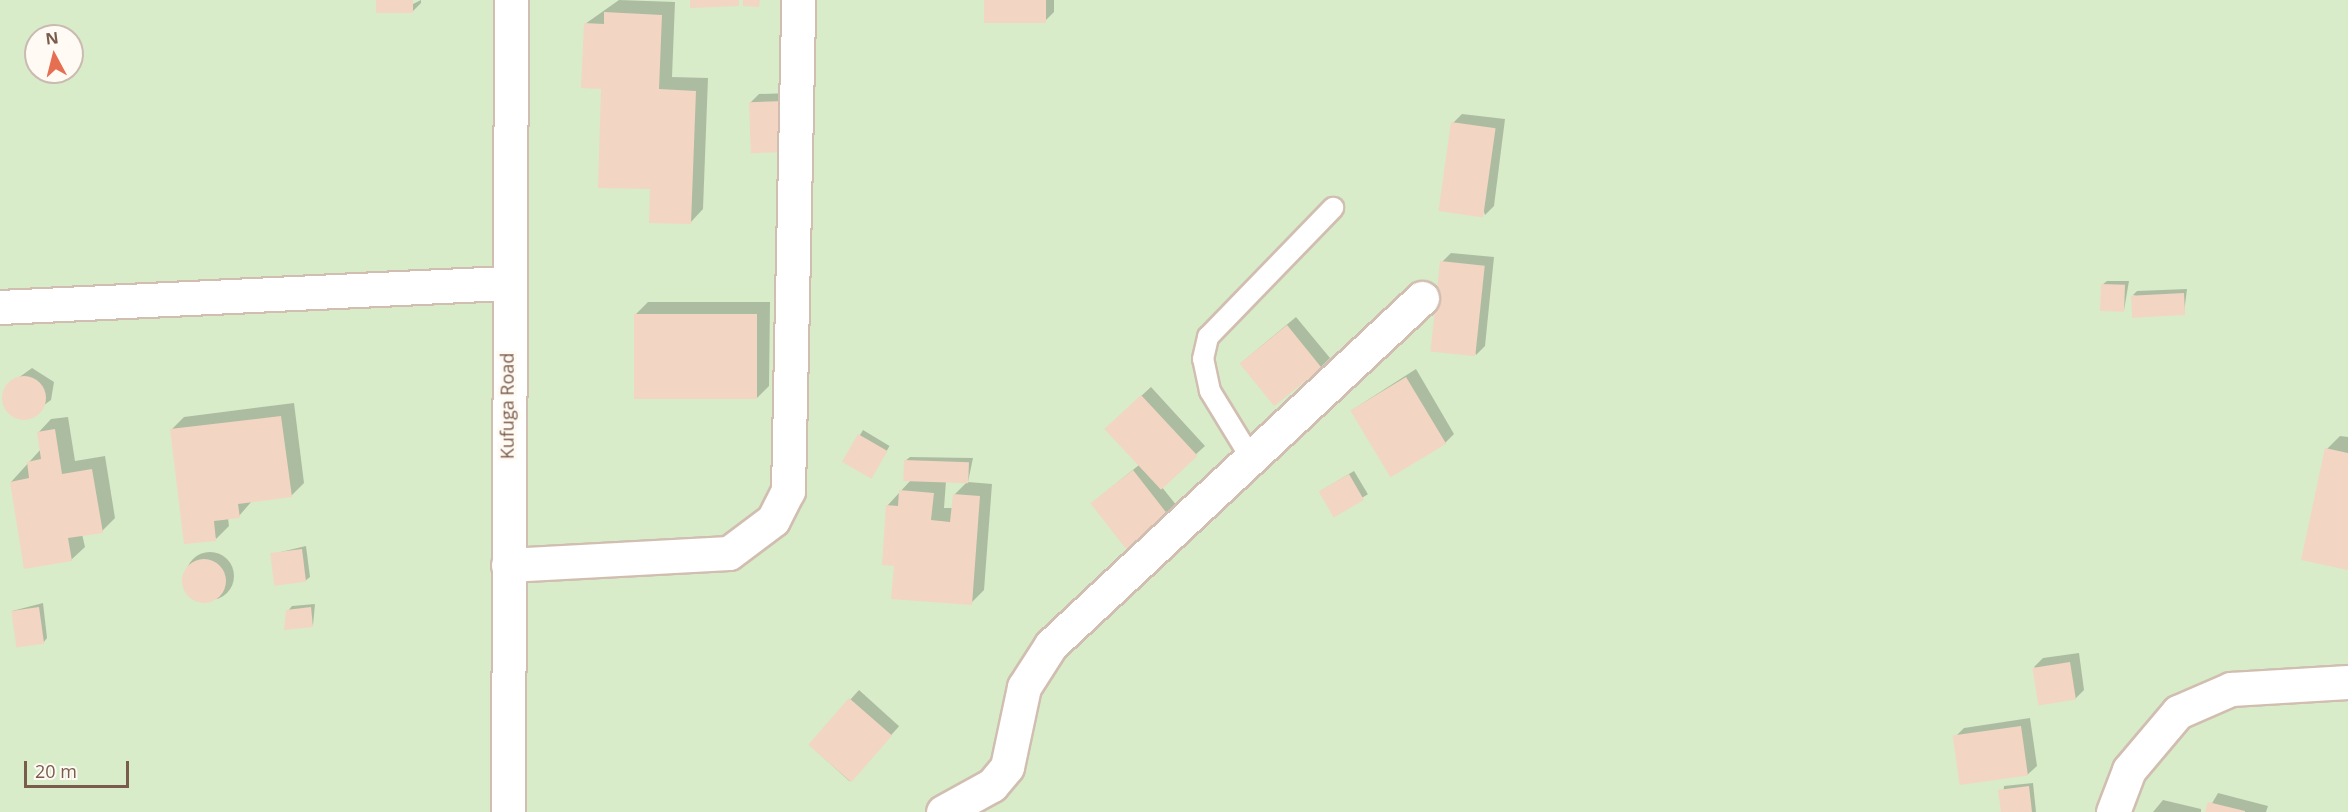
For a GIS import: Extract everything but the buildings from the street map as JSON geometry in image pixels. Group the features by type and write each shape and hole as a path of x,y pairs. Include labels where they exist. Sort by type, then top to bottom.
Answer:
{"street":[{"name":"Kufuga Road","path":"508,812 506,283 511,0"},
{"path":"508,565 729,554 773,520 788,491 798,0"},
{"path":"0,307 506,283"},
{"path":"943,812 992,785 1007,767 1024,687 1045,651 1422,298"},
{"path":"2113,812 2129,770 2178,712 2231,689 2348,682"}],"lane":[{"path":"1251,458 1210,392 1203,359 1208,336 1333,208"}],"green space":[{"path":"0,0 2348,0 2348,812 0,812"}]}
